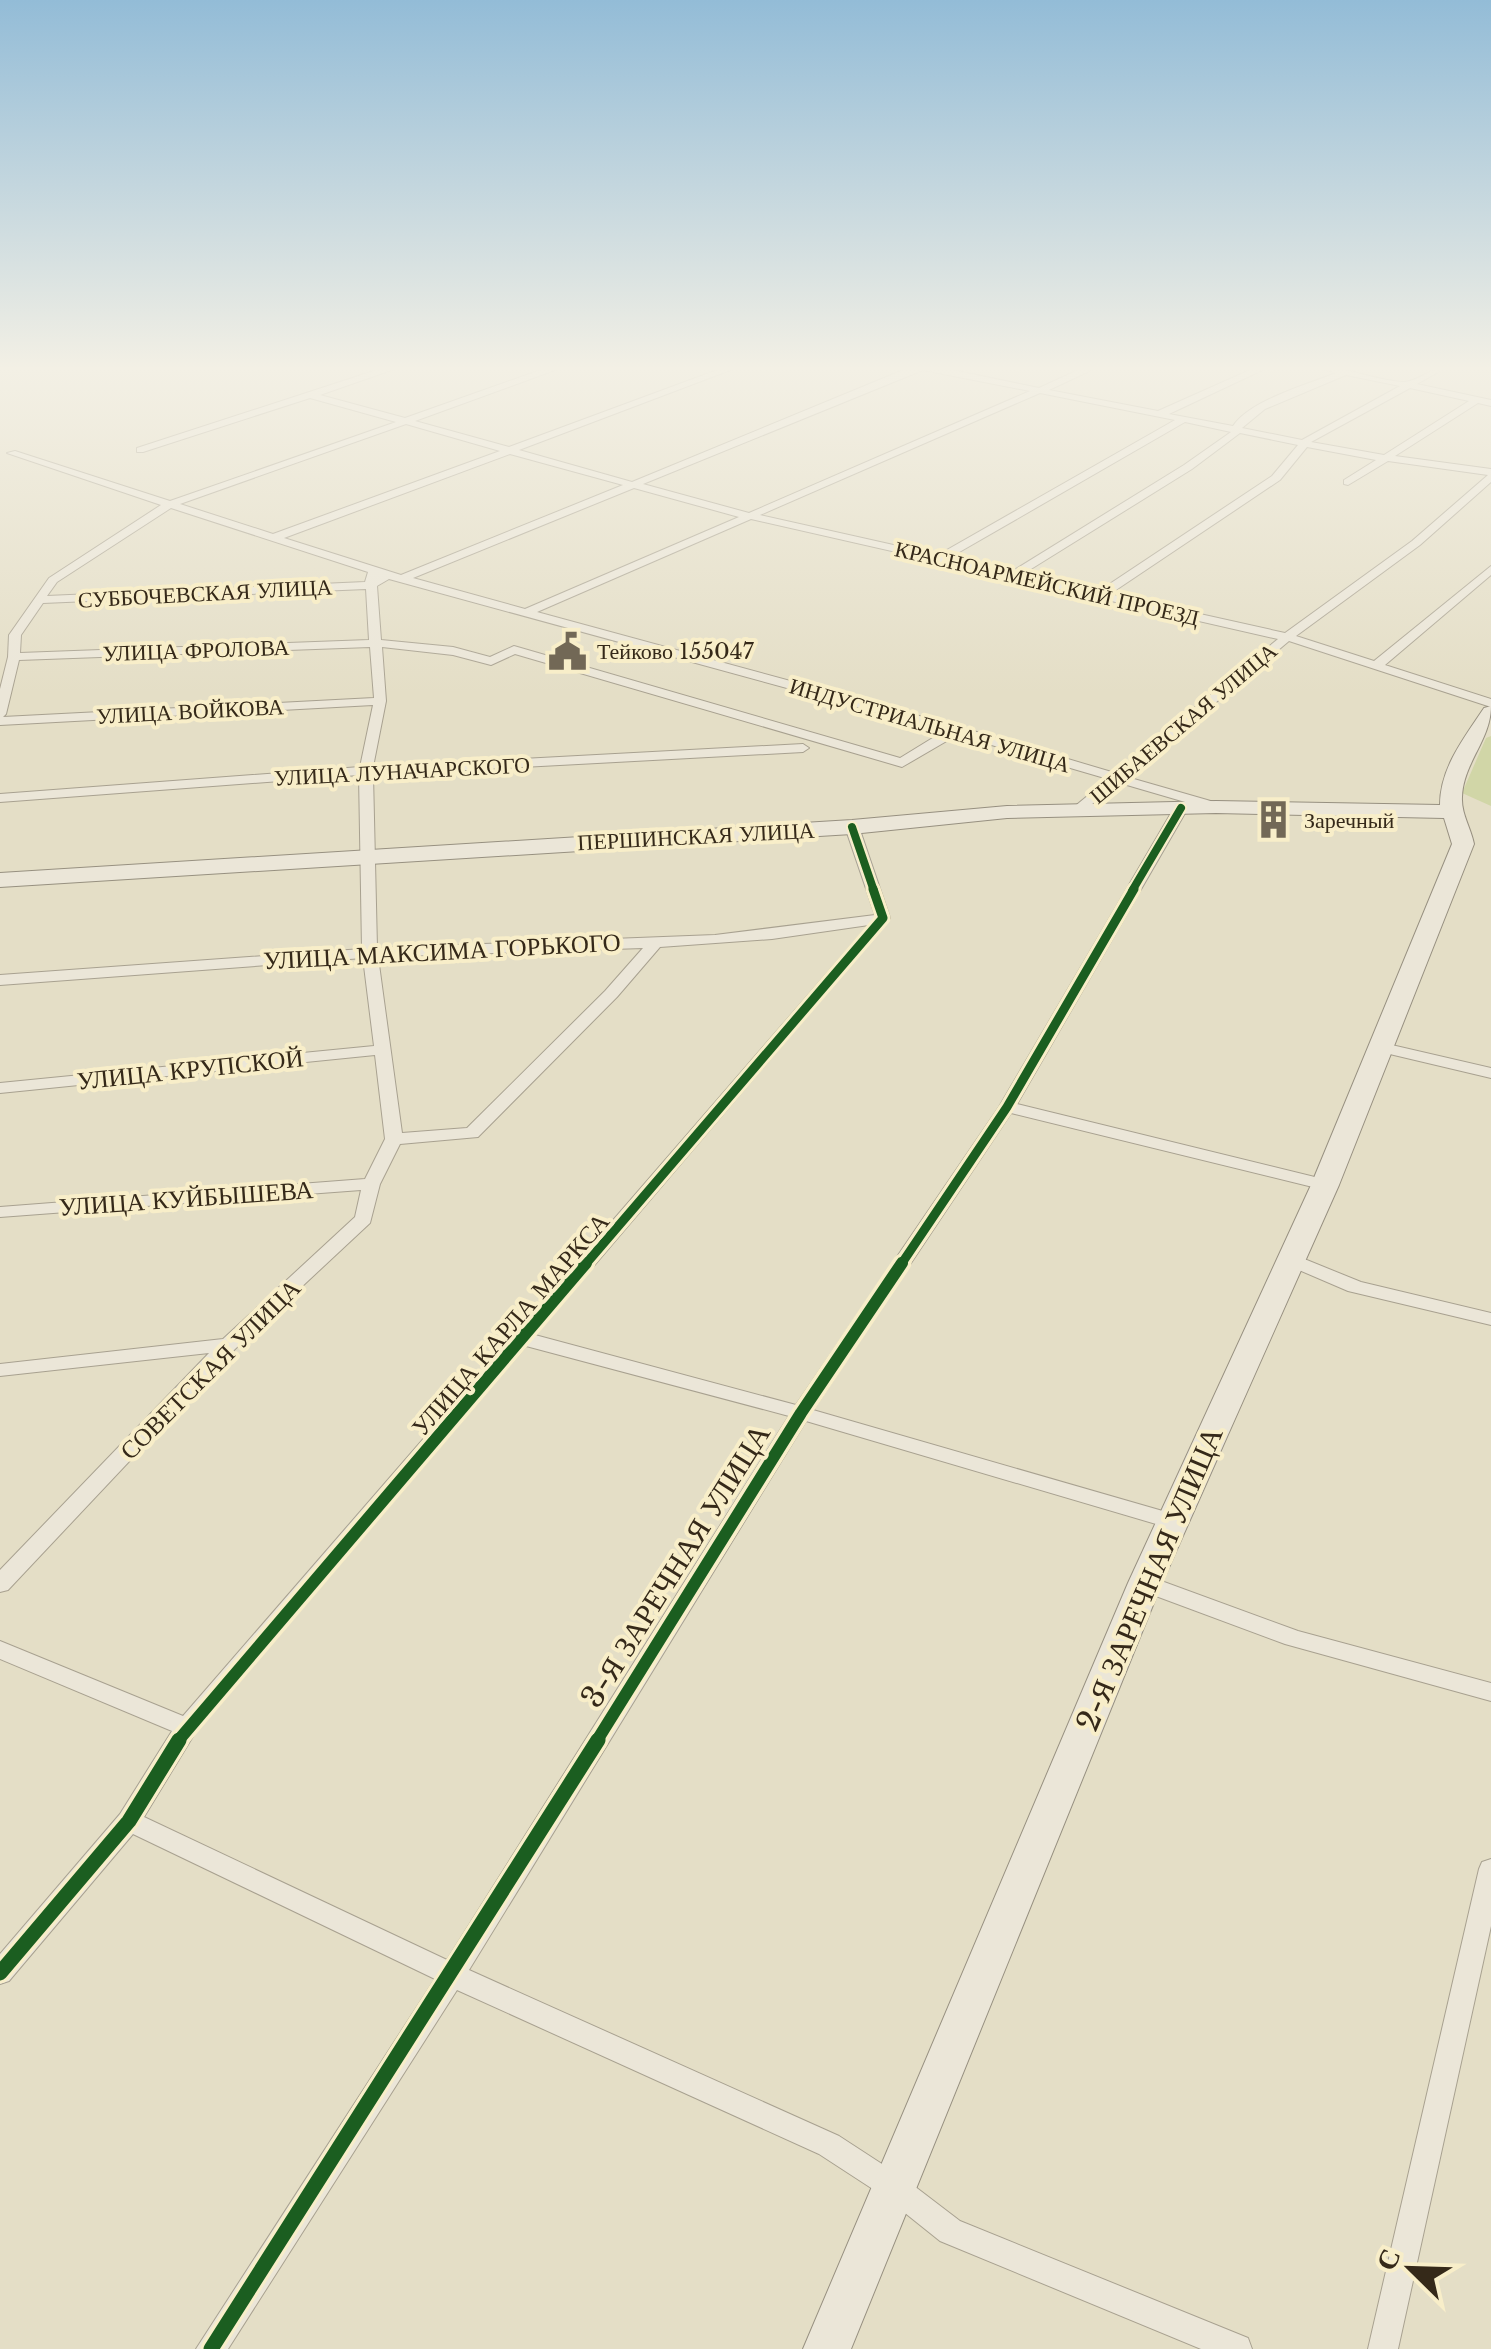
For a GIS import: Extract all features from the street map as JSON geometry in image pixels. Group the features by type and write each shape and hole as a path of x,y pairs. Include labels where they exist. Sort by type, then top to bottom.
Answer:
{"main road":[{"name":"2-Я ЗАРЕЧНАЯ УЛИЦА","path":"827,2349 1145,1582 1292,1260 1383,1048 1463,844 1462,830 1452,812 1453,784 1489,720"},
{"name":"ПЕРШИНСКАЯ УЛИЦА","path":"0,880 852,827 1007,812 1216,807 1452,812"}],"street":[{"name":"ИНДУСТРИАЛЬНАЯ УЛИЦА","path":"80,476 395,578 956,730 1216,807"},
{"path":"0,718 16,635 52,580 168,505 249,476"},
{"path":"273,538 443,476"},
{"name":"КРАСНОАРМЕЙСКИЙ ПРОЕЗД","path":"595,476 749,515 1287,637 1491,703"},
{"path":"371,585 660,476"},
{"path":"526,613 838,476"},
{"path":"939,559 1085,476"},
{"path":"1012,576 1109,519 1171,476"},
{"path":"1099,596 1278,476"},
{"path":"1348,482 1359,476"},
{"name":"ШИБАЕВСКАЯ УЛИЦА","path":"1079,810 1287,637 1416,543 1490,476"},
{"path":"1376,666 1491,569"},
{"path":"371,570 380,702 366,771 370,952 394,1139 472,1133 610,994 656,941"},
{"name":"СУББОЧЕВСКАЯ УЛИЦА","path":"39,600 371,585"},
{"name":"УЛИЦА ФРОЛОВА","path":"14,657 378,642 453,651 490,661 514,650 902,763 956,730"},
{"name":"УЛИЦА ВОЙКОВА","path":"0,718 380,702"},
{"name":"УЛИЦА ЛУНАЧАРСКОГО","path":"0,798 366,771 804,748"},
{"name":"3-Я ЗАРЕЧНАЯ УЛИЦА","path":"211,2349 452,1975 800,1413 1007,1107 1181,808"},
{"path":"852,827 883,918"},
{"name":"УЛИЦА МАКСИМА ГОРЬКОГО","path":"0,980 370,952 656,941 838,927 883,918"},
{"name":"УЛИЦА КАРЛА МАРКСА","path":"0,1973 130,1821 187,1727 525,1339 883,918"},
{"path":"1383,1048 1491,1073"},
{"name":"УЛИЦА КРУПСКОЙ","path":"0,1088 380,1050"},
{"path":"1007,1107 1325,1185"},
{"name":"СОВЕТСКАЯ УЛИЦА","path":"0,1584 228,1345 364,1219 371,1184 394,1139"},
{"name":"УЛИЦА КУЙБЫШЕВА","path":"0,1212 371,1184"},
{"path":"1292,1260 1355,1287 1491,1319"},
{"path":"525,1339 800,1413 1173,1521"},
{"path":"0,1370 228,1345"},
{"path":"1145,1582 1293,1638 1491,1692"},
{"path":"0,1650 187,1727"},
{"path":"130,1821 452,1975 830,2146 895,2188 950,2232 1238,2349"},
{"path":"1383,2349 1491,1869"}],"green space":[{"path":"1491,736 1491,806 1462,793 1486,738"}],"cycle path":[{"path":"211,2349 452,1975 801,1413 1007,1107 1181,808"},
{"path":"0,1973 129,1821 187,1727 883,918 852,827"}],"place":[{"name":"Тейково 155047","path":"567,651"},
{"name":"Заречный","path":"1274,820"}]}
